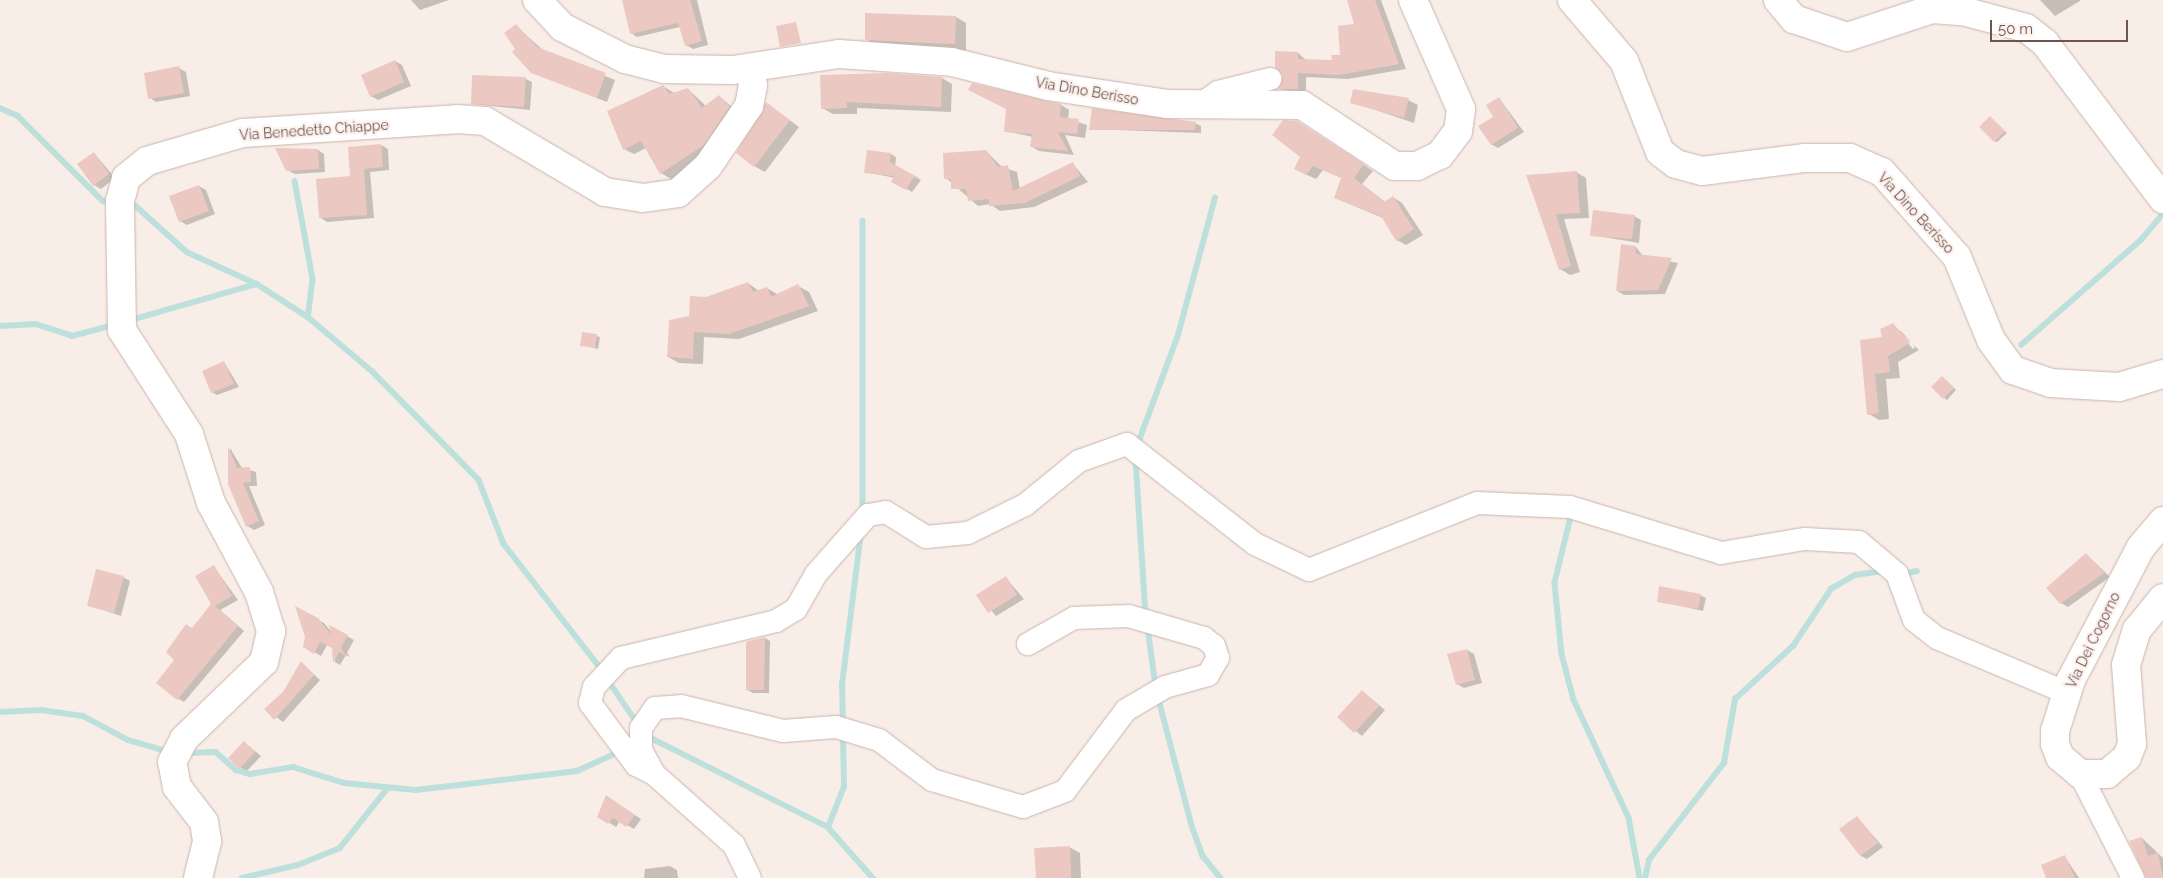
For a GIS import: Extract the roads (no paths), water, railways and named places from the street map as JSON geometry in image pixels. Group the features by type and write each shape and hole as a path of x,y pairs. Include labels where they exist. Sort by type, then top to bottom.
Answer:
{"street":[{"name":"Via Dino Berisso","path":"537,0 562,27 625,59 664,69 750,68 839,54 952,62 1048,86 1167,104 1302,105 1395,166 1418,166 1440,155 1458,131 1461,109 1413,0"},
{"name":"Via Dino Berisso","path":"1572,0 1624,61 1660,152 1676,164 1702,171 1805,158 1850,158 1882,172 1957,257 1991,340 2013,370 2050,383 2119,387 2163,374"},
{"path":"1778,0 1794,19 1847,38 1932,9 1963,11 2026,28 2045,43 2163,199"},
{"name":"Via Benedetto Chiappe","path":"198,878 207,842 204,822 177,787 172,762 184,739 264,662 271,631 259,592 210,503 189,434 122,330 120,201 126,178 146,161 243,133 457,119 484,120 606,192 643,198 678,193 708,166 749,106 753,86 750,68"},
{"path":"1200,105 1218,92 1270,80"},
{"path":"750,878 734,845 654,774 636,765 590,703 594,687 621,658 776,621 796,610 816,574 868,515 886,512 926,537 968,533 1025,505 1079,461 1127,444 1255,544 1309,570 1477,503 1570,507 1721,553 1805,539 1859,542 1897,574 1914,620 1936,638 2067,693"},
{"name":"Via Dei Cogorno","path":"2080,774 2060,757 2055,744 2067,693 2141,547 2163,521"},
{"path":"2133,878 2080,774 2107,774 2128,757 2132,744 2126,665 2137,630 2163,598"},
{"path":"654,774 641,750 642,728 655,708 681,706 782,731 836,727 880,740 932,780 1024,807 1065,791 1126,710 1165,687 1208,675 1218,658 1214,646 1204,638 1129,616 1074,618 1028,644"}],"waterway":[{"path":"0,108 18,116 103,201 113,202"},
{"path":"295,181 313,279 308,317"},
{"path":"1137,446 1178,335 1215,198"},
{"path":"127,204 136,206 187,252 257,284 308,317 372,371 479,480 504,544 602,670"},
{"path":"2021,345 2141,240 2163,214"},
{"path":"863,221 863,511"},
{"path":"128,321 257,284"},
{"path":"0,326 36,324 72,336 114,325"},
{"path":"1136,460 1146,615"},
{"path":"1572,513 1555,583 1562,654 1574,700 1629,818 1640,878"},
{"path":"843,725 842,685 861,533"},
{"path":"1645,878 1649,860 1724,763 1735,699 1793,646 1831,589 1855,575 1883,571"},
{"path":"1902,574 1917,571"},
{"path":"1148,627 1156,687"},
{"path":"608,680 638,724"},
{"path":"1158,696 1192,826 1203,856 1221,878"},
{"path":"0,712 41,710 83,716 128,740 169,752"},
{"path":"828,827 844,787 843,734"},
{"path":"647,736 828,827 873,878"},
{"path":"186,753 216,752 236,770 250,774 293,767 344,783 416,790 577,771 619,752"},
{"path":"242,878 298,865 340,848 386,790"}]}
